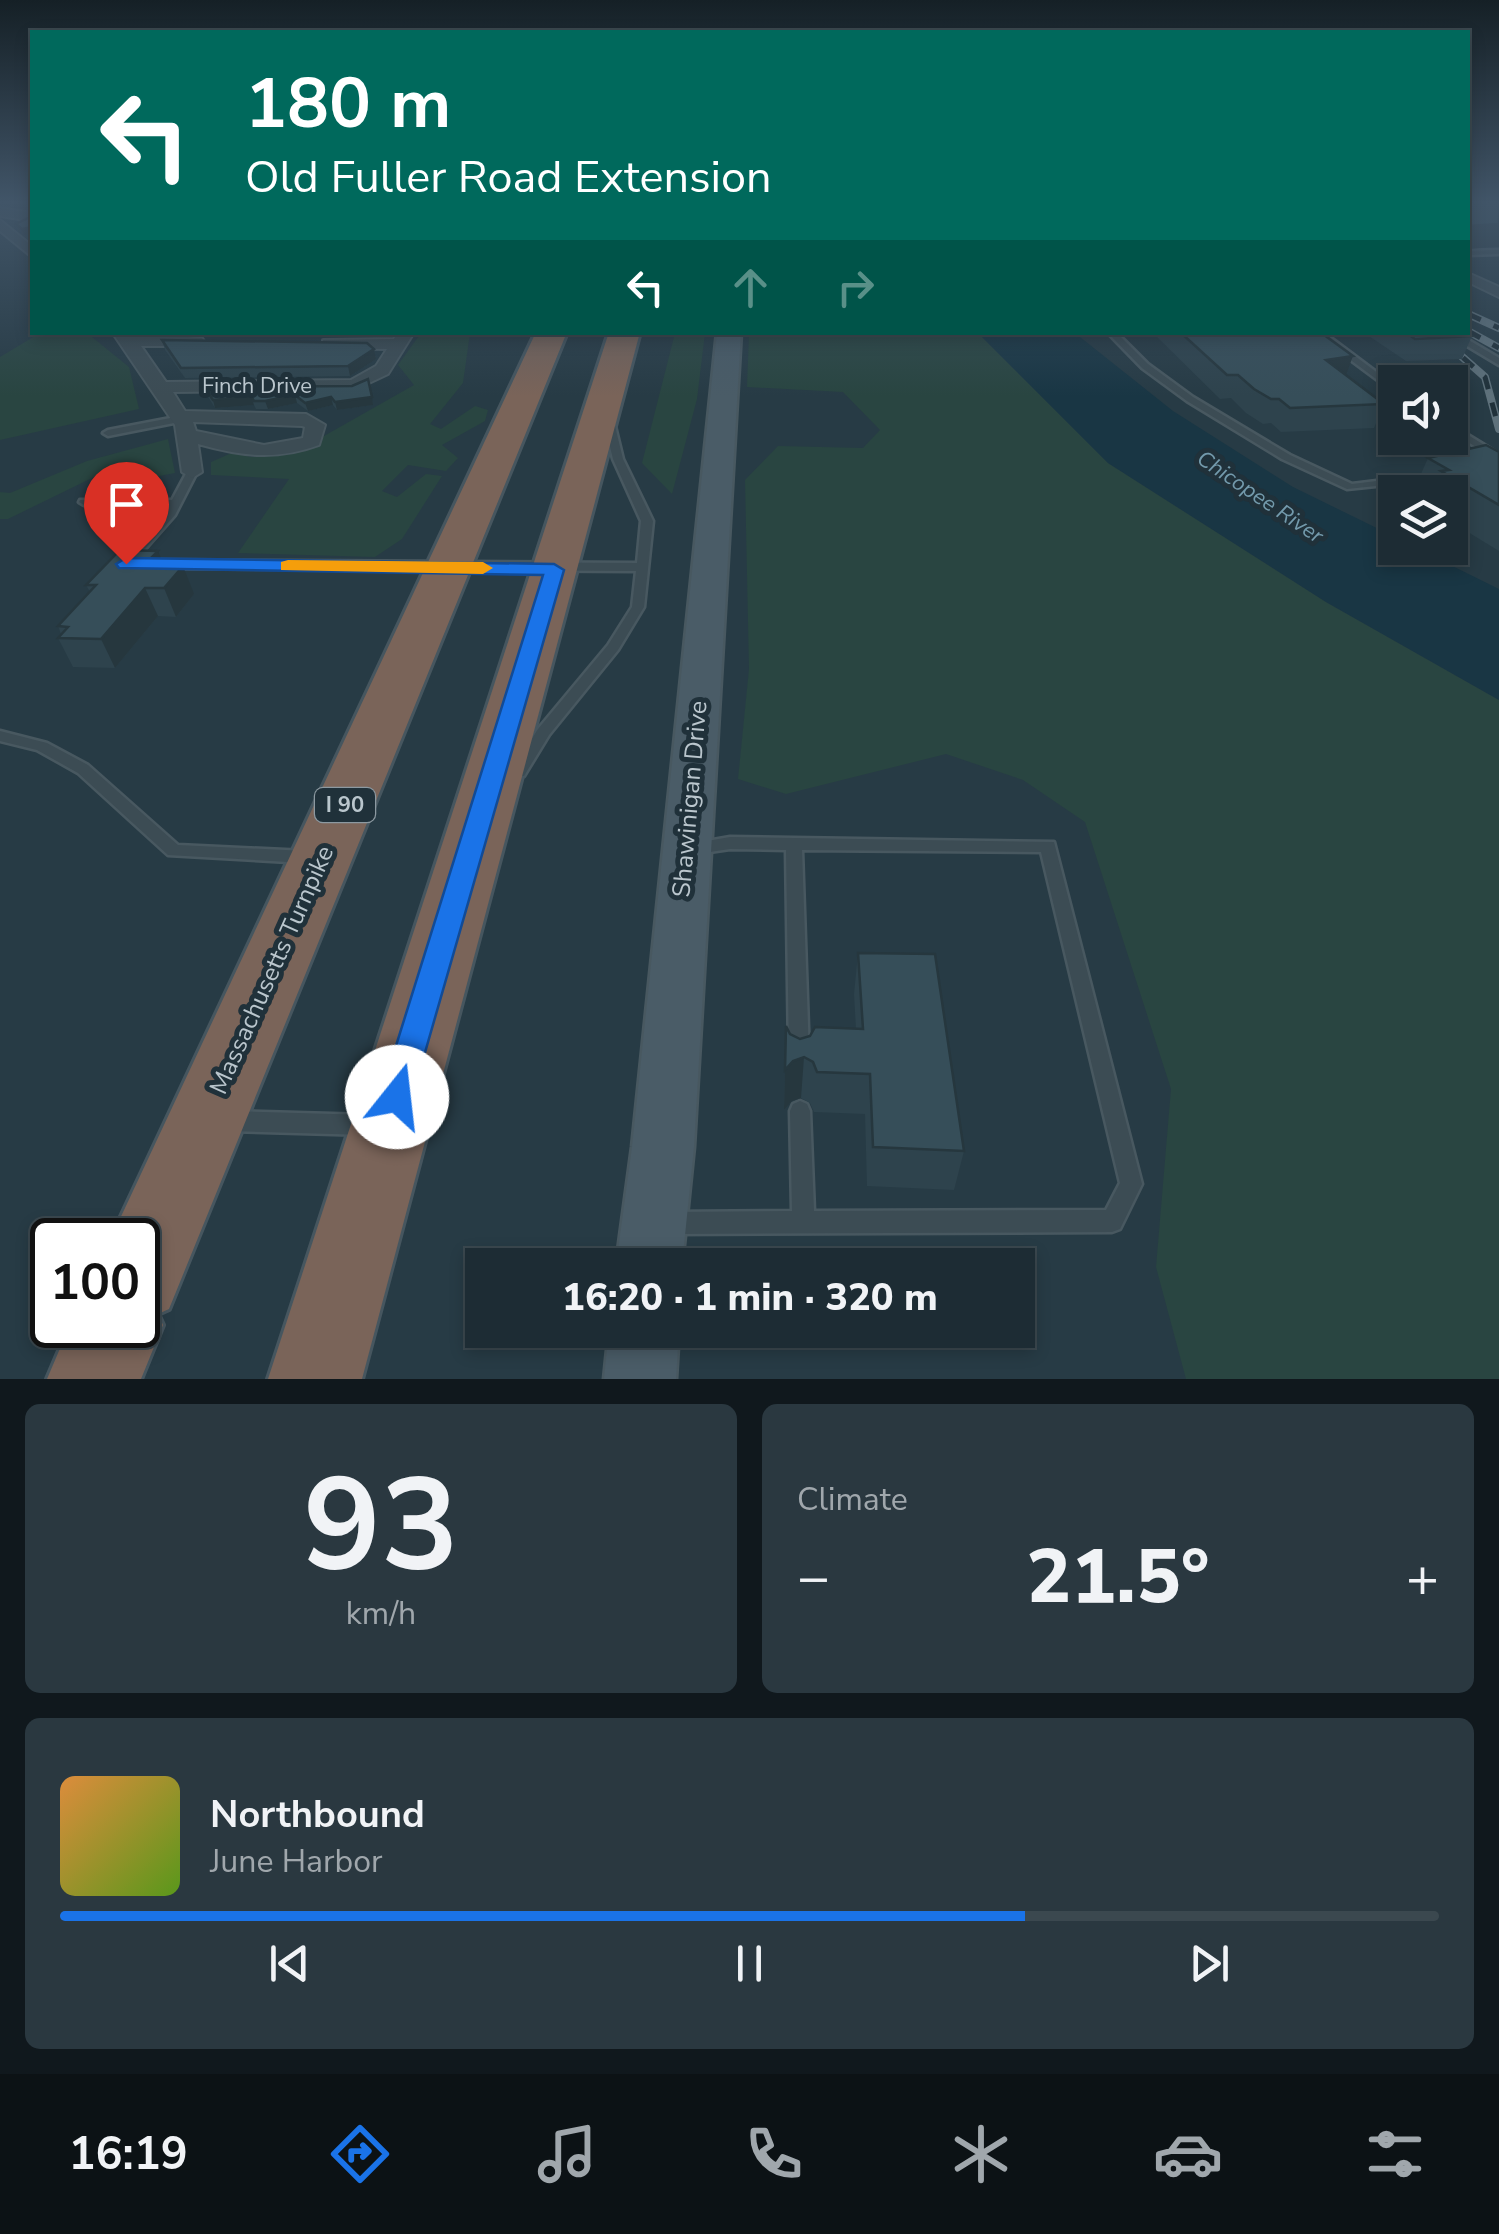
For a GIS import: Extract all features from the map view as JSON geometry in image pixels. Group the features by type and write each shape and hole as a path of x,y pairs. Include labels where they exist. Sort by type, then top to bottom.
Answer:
{"highway":[{"name":"Massachusetts Turnpike","path":"160,1227 551,335"},
{"path":"315,1379 624,335"},
{"path":"94,1379 107,1348"}],"main road":[{"name":"Shawinigan Drive","path":"651,1244 663,1147 729,335"},
{"path":"640,1379 643,1348"}],"street":[{"path":"1470,278 1495,289"},
{"path":"124,337 222,342"},
{"path":"124,337 182,423 192,472"},
{"path":"320,342 402,338"},
{"name":"Finch Drive","path":"160,387 354,386 382,370 402,338"},
{"path":"295,418 315,425 316,433 312,441 294,449 267,454 244,451 182,423 295,418"}],"lane":[{"path":"1113,335 1145,366 1190,400 1286,457 1351,487 1378,484"},
{"path":"1322,335 1378,377"},
{"path":"1453,335 1499,362"},
{"path":"515,780 543,732 613,648 634,617 640,598 647,521 618,460 602,408"},
{"path":"108,432 182,423"},
{"path":"1468,440 1499,462"},
{"path":"1480,469 1499,462"},
{"path":"192,472 176,503 126,564 554,570 640,567"},
{"path":"84,502 176,503"},
{"path":"0,736 42,746 83,769 156,837 180,853 322,858"},
{"path":"465,869 506,796"},
{"path":"651,1244 803,1222 1112,1221 1132,1184 1048,846 730,843 686,849"},
{"path":"794,844 800,1067"},
{"path":"800,1111 803,1222"},
{"path":"206,1120 388,1126"}],"green space":[{"path":"37,335 89,335 129,367 139,409 0,440 0,357"},
{"path":"420,335 470,335 463,383 430,424 441,429 475,406 488,410 485,421 442,445 458,458 446,471 408,465 382,491 397,497 426,474 442,476 402,539 375,557 238,553 289,479 211,475 211,462 234,452 250,457 294,453 414,385 398,365"},
{"path":"674,335 705,335 697,399 672,494 642,463"},
{"path":"749,335 980,335 1108,463 1326,602 1499,700 1499,1379 1186,1379 1156,1267 1171,1089 1085,822 1023,780 946,754 786,794 738,779 749,669 745,480 778,446 863,448 880,430 843,392 747,387"},
{"path":"168,439 175,473 144,479 94,477 8,519 0,519 0,492 10,493 87,461"}],"water":[{"name":"Chicopee River","path":"980,335 1078,335 1173,411 1293,487 1378,529 1378,565 1450,565 1499,589 1499,700 1326,602 1108,463"}],"building":[{"path":"1183,335 1324,335 1353,356 1326,360 1378,399 1378,404 1290,408 1254,389 1238,375 1227,375"},
{"path":"1409,335 1472,336 1415,339"},
{"path":"162,340 367,343 374,349 348,366 181,368"},
{"path":"368,379 372,397 335,402 331,397 305,403 295,395 265,401 254,401 251,396 213,400 204,387 352,386"},
{"path":"1486,445 1499,452 1499,505 1468,487 1468,475 1448,475 1441,471 1449,470 1428,458 1468,455 1468,449"},
{"path":"120,550 158,551 144,565 183,566 164,588 145,588 101,639 58,638 68,627 58,626 96,585 86,585"},
{"path":"858,953 935,954 964,1151 873,1147 870,1074 817,1072 813,1062 804,1057 785,1070 786,1026 790,1034 800,1039 810,1036 815,1027 863,1029"}],"railway":[{"path":"1470,315 1499,328"},
{"path":"1470,332 1499,348"},
{"path":"1442,339 1485,377 1499,429"}],"slow traffic":[{"path":"288,566 483,568"}],"route":[{"path":"126,564 554,570 397,1097"}]}
